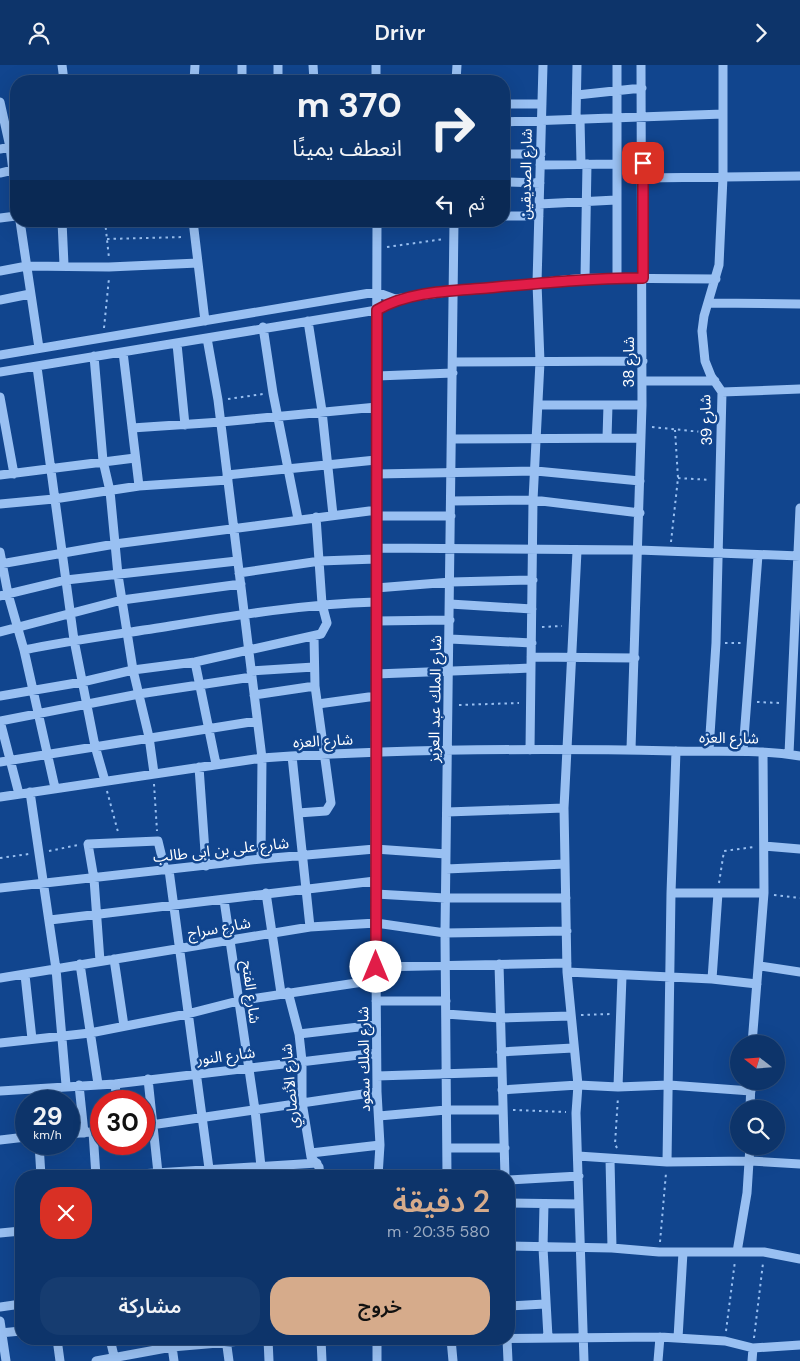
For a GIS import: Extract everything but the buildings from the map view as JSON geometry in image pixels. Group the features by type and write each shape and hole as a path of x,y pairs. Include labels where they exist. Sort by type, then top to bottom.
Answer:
{"street":[{"name":"شارع الصديقين","path":"530,751 533,500 536,471 540,362 537,283 543,65"},
{"path":"577,65 578,119 588,202 585,278"},
{"path":"617,65 617,278"},
{"name":"شارع 38","path":"631,749 643,381 644,178 642,65"},
{"name":"شارع 39","path":"709,750 716,643 722,392 706,361 702,331 719,265 723,177 723,65"},
{"path":"577,95 642,88"},
{"path":"0,102 10,136"},
{"path":"510,105 542,104"},
{"path":"510,122 723,113"},
{"path":"510,154 541,154"},
{"path":"540,165 616,164"},
{"path":"644,178 800,176"},
{"path":"510,182 540,183"},
{"path":"539,204 616,200"},
{"path":"510,216 539,216"},
{"path":"21,227 39,348"},
{"path":"62,227 64,265"},
{"path":"193,227 205,321"},
{"name":"شارع الملك سعود","path":"377,227 375,881 376,1053 380,1145 378,1170"},
{"name":"شارع الملك عبد العزيز","path":"447,1170 445,898 450,671 454,227"},
{"path":"0,271 27,266 110,267 198,263"},
{"path":"0,372 177,344 263,327 377,310 395,299 454,291 585,278 716,279"},
{"path":"0,355 376,292 395,299"},
{"path":"0,299 30,294"},
{"path":"708,303 800,304"},
{"path":"308,321 322,411 333,515"},
{"path":"263,327 273,393 298,519"},
{"path":"207,338 218,400 262,758 261,859"},
{"path":"177,344 185,425"},
{"path":"123,352 139,486"},
{"path":"94,356 103,461 110,491 118,575 133,670 149,737 154,773"},
{"path":"453,362 643,361"},
{"path":"36,367 74,640 94,746 105,781"},
{"path":"377,376 452,373"},
{"path":"643,381 715,381"},
{"path":"722,392 800,389"},
{"path":"0,397 14,474"},
{"path":"539,405 642,405"},
{"path":"607,438 608,405"},
{"path":"132,428 221,423 322,411 377,407"},
{"path":"452,439 641,438"},
{"path":"0,475 135,458"},
{"path":"0,504 54,499 139,486 227,477 288,468 328,466 376,460"},
{"path":"376,474 536,471 640,481"},
{"path":"451,501 533,500 640,513"},
{"path":"789,754 800,508"},
{"path":"1,564 115,544 234,530 333,515 377,513 451,516"},
{"path":"0,696 82,682 133,670 195,662 248,649 314,637 323,632 327,626 322,604 316,517"},
{"path":"377,548 533,551 638,550 799,556"},
{"path":"577,551 570,657 564,808 567,967 573,1048 578,1085 576,1113 584,1361"},
{"path":"0,552 4,595 24,650 45,755 55,788"},
{"path":"743,751 758,555"},
{"path":"239,573 320,561 376,559"},
{"path":"4,595 66,580 237,561"},
{"path":"376,588 450,582 533,580"},
{"path":"0,632 70,612 122,600 241,584"},
{"path":"24,650 74,640 244,614 322,604 376,602"},
{"path":"450,604 532,609"},
{"path":"376,621 450,620"},
{"path":"298,813 324,812 330,806 314,667 314,637"},
{"path":"450,639 532,643"},
{"path":"532,657 635,658"},
{"path":"195,662 216,764"},
{"path":"18,794 5,762 0,721 86,703 200,686 251,674 314,667"},
{"path":"376,674 531,668"},
{"path":"254,695 316,686"},
{"path":"318,704 376,697"},
{"path":"5,762 149,737 257,721"},
{"name":"شارع العزه","path":"0,797 216,764 262,758 324,754 631,749 743,751 800,756"},
{"path":"667,1162 671,893 676,751"},
{"path":"753,1035 760,966 764,893 763,753"},
{"path":"292,756 310,927"},
{"path":"200,767 206,866"},
{"path":"30,792 50,920 66,1085"},
{"path":"448,812 564,808"},
{"path":"100,961 94,879 88,843 158,841 167,870 209,1170"},
{"path":"764,846 800,849"},
{"name":"شارع على بن ابى طالب","path":"0,888 261,859 375,849 446,854"},
{"path":"446,869 565,864"},
{"path":"50,920 375,881"},
{"name":"شارع الأنصاري","path":"266,893 272,933 285,993 299,1034 302,1061 302,1102 311,1153 319,1170"},
{"path":"671,893 764,893"},
{"path":"712,979 718,893"},
{"path":"376,894 445,898 566,898"},
{"name":"شارع الفتح","path":"224,900 255,1110 261,1170"},
{"name":"شارع سراج","path":"0,978 310,927 376,923 445,933 567,931"},
{"path":"114,959 124,1026"},
{"path":"80,964 98,1084"},
{"path":"376,967 499,965 567,967 622,975 670,979 712,979 757,984"},
{"path":"499,965 505,1170"},
{"path":"760,966 800,972"},
{"path":"25,975 32,1039"},
{"path":"618,1087 622,975"},
{"path":"0,1043 90,1033 188,1014 238,1001 376,980"},
{"path":"376,1001 446,1001"},
{"path":"446,1014 500,1018 571,1016"},
{"path":"299,1034 376,1025"},
{"path":"501,1053 573,1048"},
{"name":"شارع النور","path":"0,1091 66,1085 115,1084 376,1053"},
{"path":"377,1076 501,1072"},
{"path":"148,1079 149,1090"},
{"path":"115,1084 116,1090"},
{"path":"79,1085 90,1122"},
{"path":"502,1090 578,1085 618,1087 730,1086"},
{"path":"155,1124 377,1092"},
{"path":"379,1115 446,1110 503,1109"},
{"path":"155,1130 161,1170"},
{"path":"0,1140 15,1138"},
{"path":"311,1153 380,1145"},
{"path":"447,1148 505,1148"},
{"path":"40,1155 41,1170"},
{"path":"95,1155 96,1170"},
{"path":"737,1251 746,1199 750,1155"},
{"path":"578,1156 667,1162 750,1161 800,1164"},
{"path":"610,1159 612,1248"},
{"path":"226,1170 317,1163"},
{"path":"515,1180 579,1176"},
{"path":"515,1203 579,1204"},
{"path":"544,1204 543,1248 548,1337"},
{"path":"0,1233 15,1232"},
{"path":"515,1246 580,1249 612,1248 659,1252 764,1252 800,1259"},
{"path":"678,1338 683,1252"},
{"path":"515,1306 546,1304"},
{"path":"0,1307 15,1305"},
{"path":"0,1321 6,1361"},
{"path":"1,1333 15,1332"},
{"path":"658,1361 660,1337"},
{"path":"515,1339 660,1337 725,1341 753,1348 800,1345"},
{"path":"58,1345 60,1361"},
{"path":"111,1345 114,1357"},
{"path":"96,1361 163,1345"},
{"path":"171,1345 174,1361"},
{"path":"227,1345 229,1361"},
{"path":"268,1345 269,1361"},
{"path":"321,1345 322,1361"},
{"path":"377,1345 377,1361"},
{"path":"452,1345 453,1361"},
{"path":"507,1345 508,1361"},
{"path":"752,1361 753,1348"}],"path":[{"path":"103,337 110,267 106,227"},
{"path":"107,239 194,237"},
{"path":"377,249 454,237"},
{"path":"218,400 273,393"},
{"path":"642,425 721,434"},
{"path":"670,552 678,477 675,430"},
{"path":"678,477 721,481"},
{"path":"532,627 572,626"},
{"path":"716,643 750,643"},
{"path":"748,701 792,704"},
{"path":"449,705 530,703"},
{"path":"154,773 158,841"},
{"path":"105,781 120,843"},
{"path":"0,858 39,853 88,843"},
{"path":"718,893 724,851 764,846"},
{"path":"764,893 800,897"},
{"path":"571,1016 622,1013"},
{"path":"618,1087 615,1144 625,1159"},
{"path":"503,1109 576,1113"},
{"path":"659,1252 667,1162"},
{"path":"725,1341 737,1251"},
{"path":"753,1348 764,1252"}],"route":[{"path":"376,967 377,310 395,299 454,291 585,278 643,278 643,163"}]}
